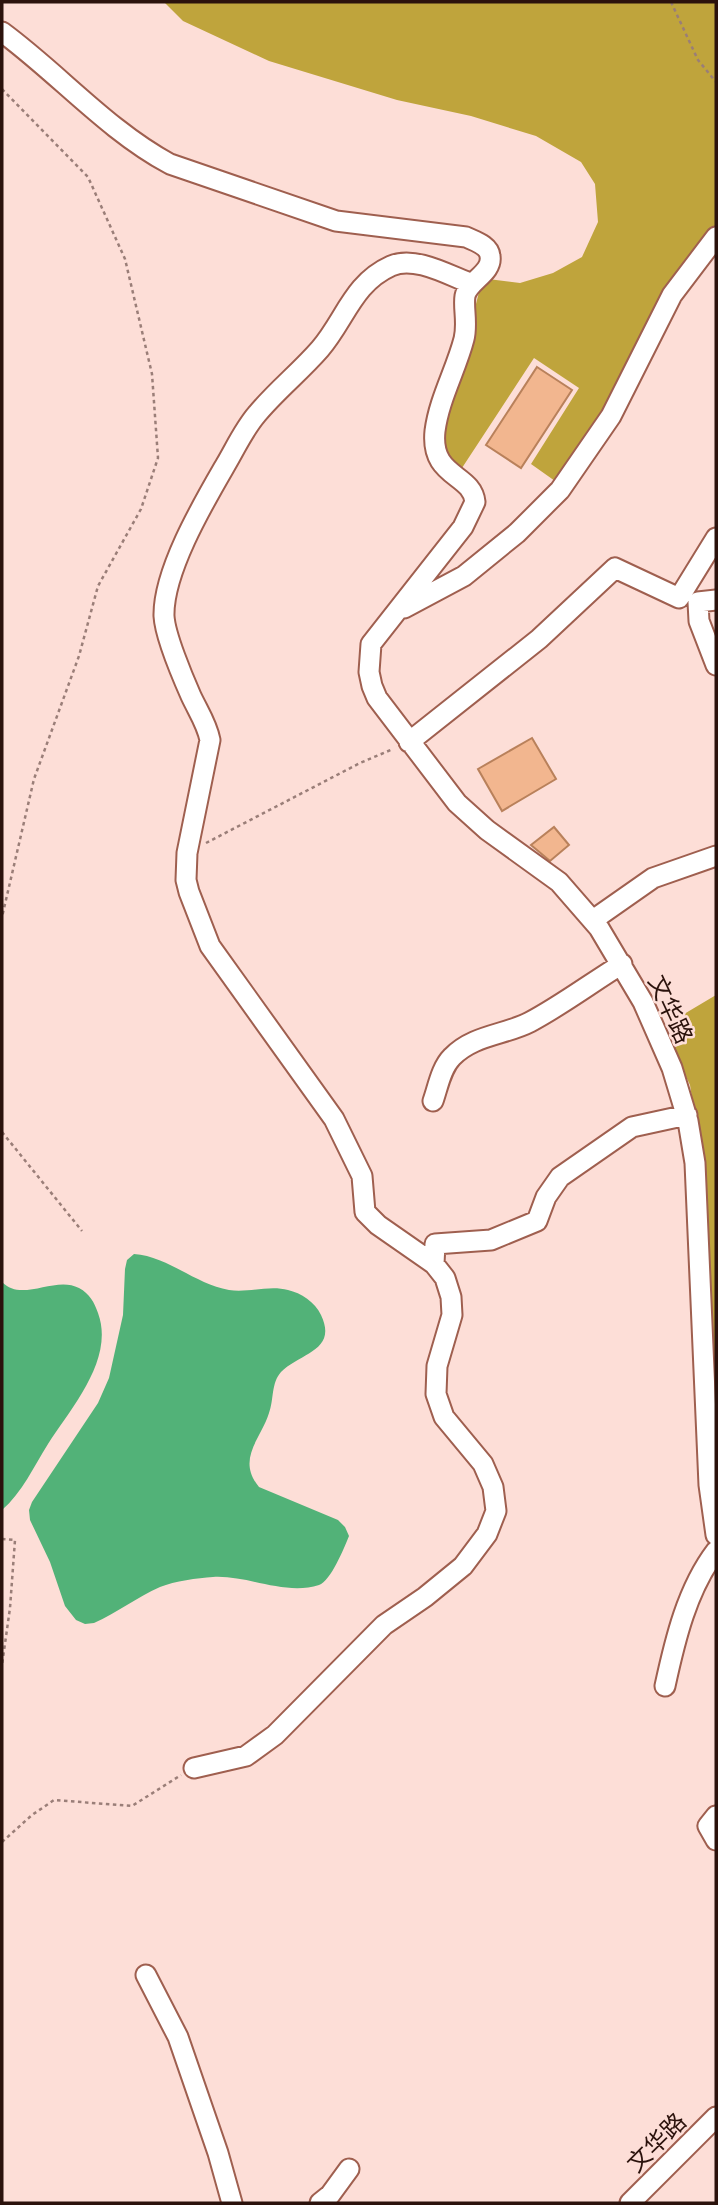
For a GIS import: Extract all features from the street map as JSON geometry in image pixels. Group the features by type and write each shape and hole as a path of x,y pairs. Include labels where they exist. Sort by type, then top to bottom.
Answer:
{"street":[{"path":"2,32 147,152 182,170 336,221 466,237 485,247 491,257 465,298 466,332 435,431 435,449 439,460 472,491 475,502 463,527 397,612"},
{"path":"397,612 464,576 517,533 560,490 611,416 672,295 716,237"},
{"path":"194,1768 246,1756 275,1735 384,1625 454,1575 487,1534 496,1511 496,1499 489,1475 444,1417 436,1394 437,1366 452,1315 451,1297 445,1278 434,1264 378,1225 365,1212 362,1176 334,1119 211,946 186,880 187,853 210,740 205,722 190,694 164,616 171,580 195,518 246,429 257,414 321,348 365,282 392,265 404,263 416,264 472,284"},
{"path":"409,742 538,639 615,568 679,598 716,538"},
{"path":"716,600 698,602 699,621 716,665"},
{"name":"文华路","path":"397,612 371,644 369,672 377,698 443,787 472,817 559,882 593,920 622,964 658,1035 687,1115 695,1163 709,1485 716,1535"},
{"path":"593,920 653,878 716,856"},
{"path":"433,1101 445,1066 452,1056 484,1037 531,1022 622,964"},
{"path":"434,1264 435,1244 491,1240 537,1221 556,1181 632,1127 687,1115"},
{"path":"665,1686 689,1604 708,1562 716,1551"},
{"path":"716,1816 708,1826 716,1840"},
{"path":"146,1975 178,2038 218,2153 232,2203"},
{"name":"文华路","path":"630,2203 716,2117"},
{"path":"320,2203 330,2195 349,2169"}],"path":[{"path":"671,2 698,60 716,82"},
{"path":"2,89 88,177 125,259 152,374 158,458 141,509 99,586 79,656 34,779 2,918"},
{"path":"187,853 360,763 409,742"},
{"path":"2,1132 82,1231"},
{"path":"2,1539 15,1540 2,1665"},
{"path":"2,1842 32,1815 54,1800 132,1805 194,1768"}],"shaded area":[{"path":"164,2 716,2 716,231 597,428 555,481 531,464 579,388 534,358 460,471 447,457 443,433 474,331 475,308 480,288 488,279 520,283 553,273 582,257 598,222 595,184 581,162 536,136 471,116 397,100 269,61 183,21"},
{"path":"716,995 716,1409 703,1171 690,1085 672,1048 687,1043 674,1020"},
{"path":"134,1254 158,1260 204,1282 229,1290 273,1288 293,1291 307,1299 321,1315 325,1336 314,1350 278,1376 269,1413 250,1458 252,1477 259,1487 338,1520 345,1527 349,1536 344,1548 332,1571 319,1585 306,1588 280,1587 226,1577 186,1580 160,1587 94,1623 85,1624 76,1620 65,1606 50,1562 30,1520 29,1510 98,1403 109,1378 123,1315 125,1269 127,1260"},
{"path":"2,1282 19,1290 60,1285 79,1288 93,1302 102,1330 101,1348 88,1382 22,1487 2,1510"}],"building":[{"path":"537,367 572,390 521,468 486,445"},
{"path":"532,738 556,779 502,811 478,769"},
{"path":"554,827 569,845 550,861 531,845"}]}
